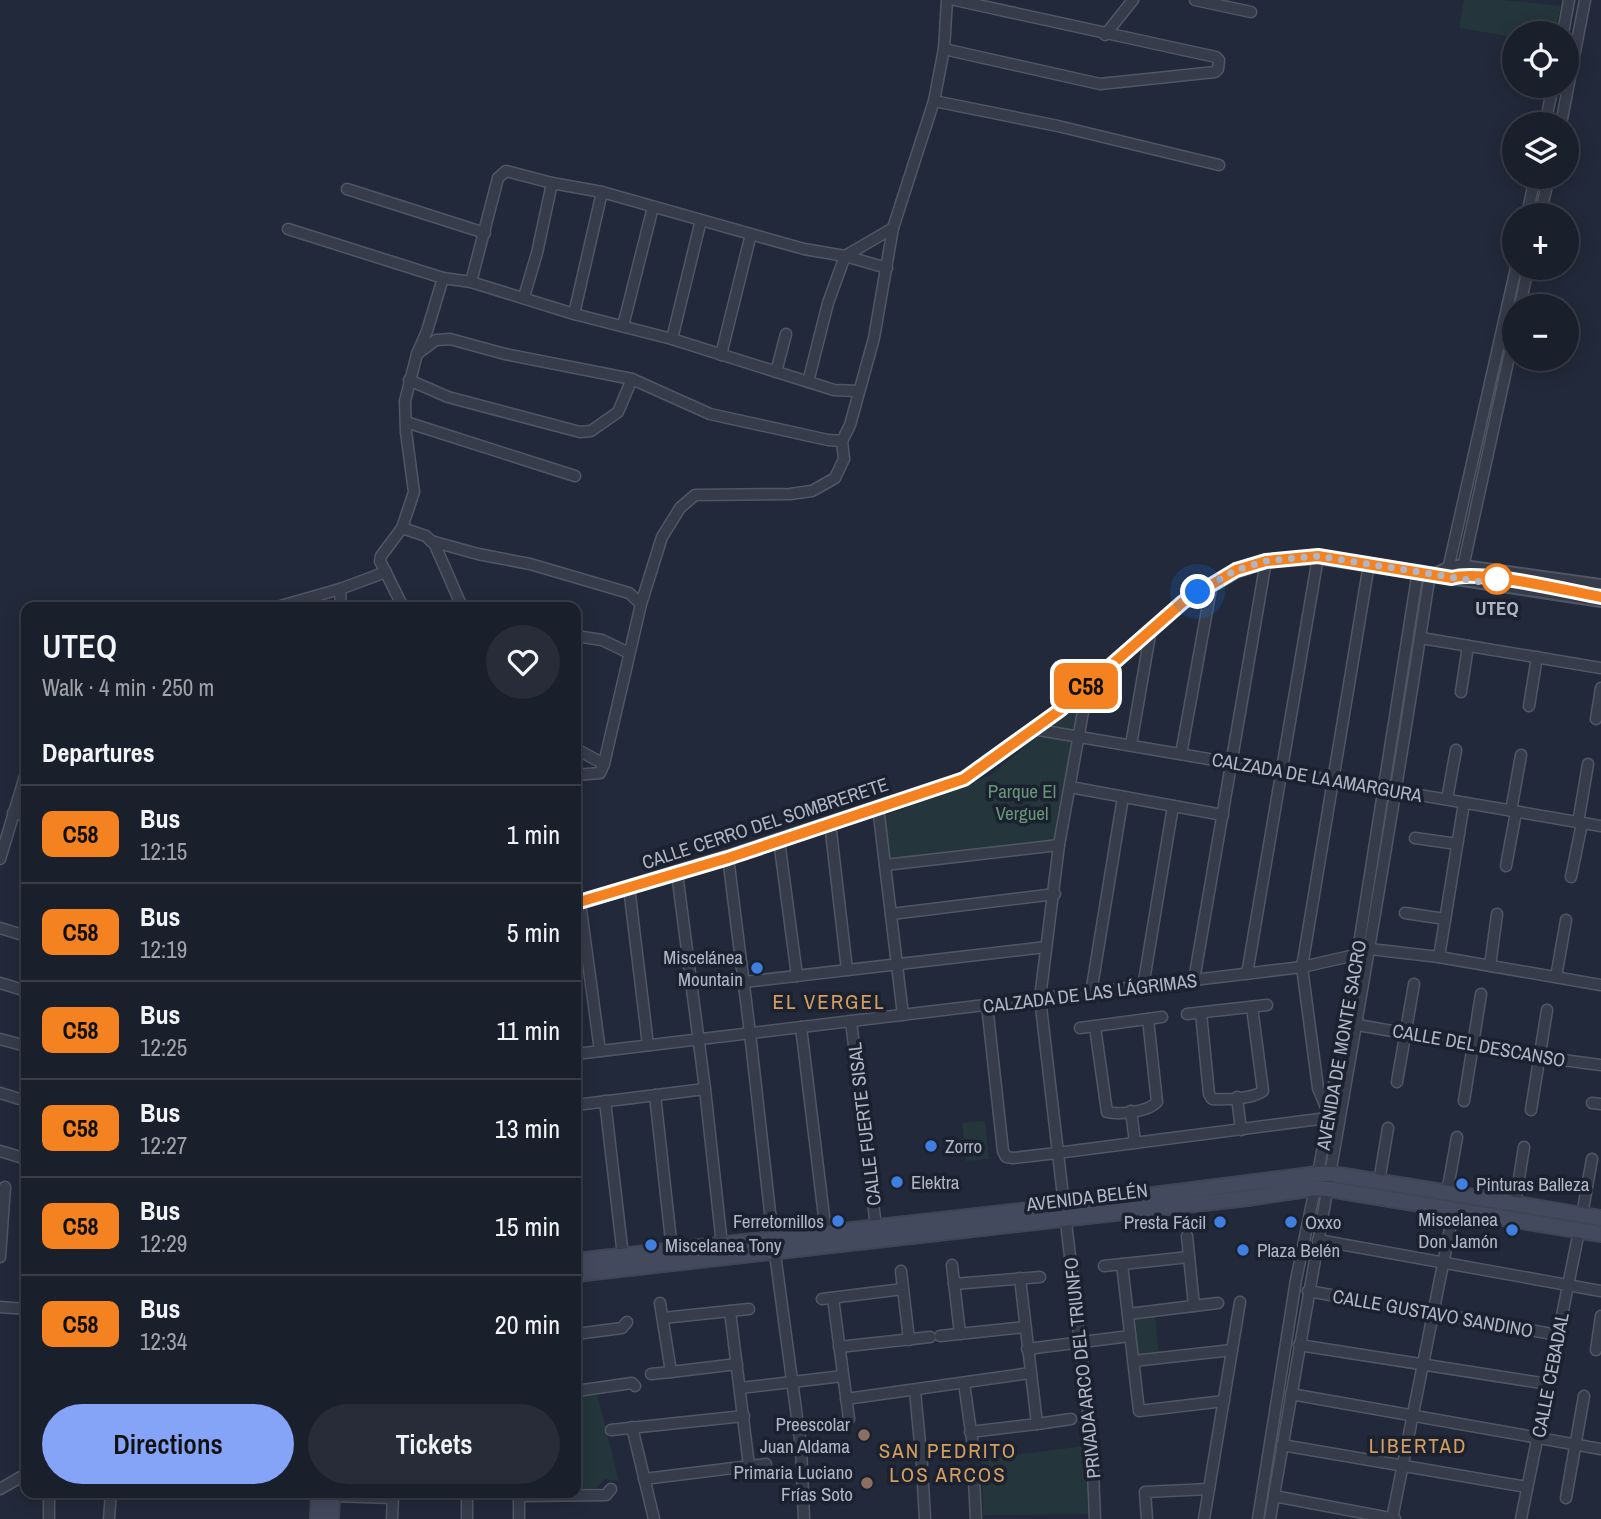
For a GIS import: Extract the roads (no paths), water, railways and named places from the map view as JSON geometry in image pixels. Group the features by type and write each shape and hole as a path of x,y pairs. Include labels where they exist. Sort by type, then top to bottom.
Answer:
{"main road":[{"name":"AVENIDA BELÉN","path":"1323,1181 1454,1209 1601,1234"},
{"name":"AVENIDA BELÉN","path":"581,1273 774,1245 1323,1181 1379,1182 1601,1218"},
{"name":"AVENIDA BELÉN","path":"581,1260 722,1245 774,1245 826,1233 876,1227 1066,1212"},
{"path":"318,1519 326,1498"},
{"path":"328,1498 331,1519"}],"street":[{"path":"602,768 640,604 662,537 680,508 695,495 727,493 761,496 812,491 835,478 844,459 842,441 850,425 874,338 894,228 934,101 944,49 947,0"},
{"path":"944,49 1100,84 1215,72 1219,69 1219,60 1216,57 955,0"},
{"path":"1105,34 1133,0"},
{"path":"1195,0 1251,12"},
{"path":"1563,112 1585,1 1568,0 1565,21"},
{"path":"934,101 1058,125 1219,165"},
{"path":"471,282 498,178 502,172 602,192 804,249 845,256 887,268"},
{"path":"524,297 537,253 552,183"},
{"path":"347,189 485,233"},
{"path":"573,314 602,192"},
{"path":"623,326 653,207"},
{"path":"672,339 701,220"},
{"path":"808,382 828,303 845,256 894,228"},
{"path":"288,229 443,278 471,282 573,314 672,339 834,390 858,391"},
{"path":"721,355 751,234"},
{"path":"400,602 380,561 402,528 414,492 405,401 416,354 427,331 443,278"},
{"path":"1436,572 1514,280"},
{"path":"776,372 786,334"},
{"path":"416,354 436,340 450,339 505,354 632,379 710,414 842,441"},
{"path":"1461,573 1506,371"},
{"path":"409,380 448,397 580,432 591,431 618,412 632,379"},
{"path":"406,422 575,476"},
{"path":"402,528 431,541 438,550 460,602"},
{"path":"431,541 530,564 628,593 640,604"},
{"path":"1247,974 1318,556"},
{"name":"CALLE CERRO DEL SOMBRERETE","path":"581,902 728,858 964,779 1033,729 1183,602 1236,570 1266,561 1318,556 1461,573"},
{"path":"1195,980 1266,561"},
{"path":"987,1005 1003,1151 1006,1157 1241,1130 1328,1115 1318,1088 1302,967 1369,564"},
{"path":"301,602 386,572"},
{"name":"AVENIDA DE MONTE SACRO","path":"1258,1519 1298,1270 1323,1181 1358,1025 1420,638 1436,572"},
{"name":"AVENIDA DE MONTE SACRO","path":"1270,1519 1318,1240 1328,1115 1383,788 1436,572"},
{"path":"1461,573 1601,586"},
{"path":"1461,573 1601,600"},
{"path":"1181,754 1212,583"},
{"path":"340,589 341,602"},
{"path":"394,590 394,602"},
{"path":"1130,746 1151,628"},
{"path":"581,636 602,640 629,653"},
{"path":"1420,638 1601,668"},
{"path":"1461,692 1468,646"},
{"path":"1530,706 1537,657"},
{"name":"PRIVADA ARCO DEL TRIUNFO","path":"1088,684 1059,845 1040,998 1092,1446 1095,1519"},
{"path":"1596,719 1601,688"},
{"name":"CALZADA DE LA AMARGURA","path":"1033,729 1601,826"},
{"path":"1447,799 1456,750"},
{"path":"581,753 602,768"},
{"path":"1506,866 1521,755"},
{"path":"1571,877 1588,765"},
{"path":"581,774 602,768"},
{"path":"1070,787 1223,815"},
{"path":"0,859 21,788"},
{"path":"1091,993 1123,797"},
{"path":"1439,957 1464,803"},
{"path":"1143,987 1173,806"},
{"path":"878,807 903,1015"},
{"path":"13,813 21,815"},
{"path":"830,823 847,970"},
{"path":"1415,838 1457,844"},
{"path":"779,840 797,976"},
{"path":"886,865 1059,845"},
{"path":"728,858 801,1447 804,1519"},
{"path":"677,873 722,1245"},
{"path":"629,887 648,1045"},
{"path":"891,914 1055,894"},
{"path":"1405,913 1445,919"},
{"path":"1490,966 1497,914"},
{"path":"1556,977 1566,920"},
{"path":"581,923 600,1051"},
{"path":"0,928 21,934"},
{"path":"744,982 1046,947"},
{"name":"CALZADA DE LAS LÁGRIMAS","path":"581,1053 1302,967 1370,949 1439,957 1601,985"},
{"path":"0,983 21,989"},
{"path":"1398,1082 1415,984"},
{"path":"1464,1101 1481,994"},
{"path":"1188,1014 1267,1005"},
{"path":"1200,1013 1210,1097 1237,1097 1263,1091 1252,1007"},
{"path":"1531,1110 1547,1010"},
{"path":"1080,1028 1162,1017"},
{"path":"1095,1027 1107,1112 1131,1111 1153,1106 1157,1102 1148,1019"},
{"name":"CALLE FUERTE SISAL","path":"851,1021 876,1227"},
{"name":"CALLE DEL DESCANSO","path":"1358,1025 1601,1065"},
{"path":"802,1027 826,1233"},
{"path":"0,1039 21,1045"},
{"path":"581,1104 705,1089"},
{"path":"0,1094 21,1100"},
{"path":"655,1095 672,1251"},
{"path":"1237,1097 1241,1130"},
{"path":"605,1101 623,1256"},
{"path":"1131,1111 1135,1142"},
{"path":"1379,1182 1388,1128"},
{"path":"1447,1193 1457,1137"},
{"path":"1515,1204 1524,1147"},
{"path":"0,1152 21,1158"},
{"path":"1582,1216 1592,1159"},
{"path":"0,1257 5,1187"},
{"path":"1274,1496 1393,1519 1454,1209"},
{"name":"CALLE CEBADAL","path":"1521,1519 1579,1231"},
{"path":"1187,1236 1194,1306"},
{"path":"1318,1240 1601,1291"},
{"path":"1104,1266 1189,1256"},
{"path":"1122,1264 1139,1410 1224,1401"},
{"path":"952,1265 960,1334"},
{"path":"901,1271 909,1340"},
{"path":"954,1284 1040,1277"},
{"path":"1020,1278 1037,1424"},
{"path":"821,1299 903,1289"},
{"name":"CALLE GUSTAVO SANDINO","path":"1308,1291 1558,1335"},
{"path":"833,1298 849,1419"},
{"path":"1204,1519 1240,1302"},
{"path":"660,1303 671,1372"},
{"path":"1128,1314 1218,1303"},
{"path":"0,1307 21,1309"},
{"path":"663,1318 749,1309"},
{"path":"730,1311 749,1466"},
{"path":"1596,1350 1601,1316"},
{"path":"581,1333 622,1328 627,1322"},
{"path":"839,1348 1025,1327"},
{"path":"1027,1349 1130,1336"},
{"path":"1299,1345 1548,1384"},
{"path":"1133,1362 1232,1350"},
{"path":"651,1374 737,1364"},
{"path":"846,1399 1030,1373"},
{"path":"740,1388 843,1376"},
{"path":"581,1390 632,1383 635,1386"},
{"path":"964,1383 974,1453"},
{"path":"915,1391 922,1465"},
{"path":"1291,1394 1601,1449"},
{"path":"1566,1498 1584,1396"},
{"path":"611,1430 744,1416"},
{"path":"970,1432 1071,1419"},
{"path":"632,1427 654,1519"},
{"path":"1282,1445 1527,1487"},
{"path":"645,1479 766,1464"},
{"path":"0,1489 21,1477"},
{"path":"974,1480 976,1519"},
{"path":"923,1484 925,1519"},
{"path":"581,1495 606,1495 611,1489"},
{"path":"1147,1519 1145,1492 1209,1489"},
{"path":"49,1519 50,1498"},
{"path":"110,1519 111,1498"},
{"path":"392,1519 393,1498"},
{"path":"467,1498 467,1519"},
{"path":"519,1498 519,1519"}],"place":[{"name":"UTEQ","path":"1497,579"},
{"name":"Miscelánea Mountain","path":"757,968"},
{"name":"Zorro","path":"931,1146"},
{"name":"Elektra","path":"897,1182"},
{"name":"Pinturas Balleza","path":"1462,1184"},
{"name":"Ferretornillos","path":"838,1221"},
{"name":"Presta Fácil","path":"1220,1222"},
{"name":"Oxxo","path":"1291,1222"},
{"name":"Miscelanea Don Jamón","path":"1512,1230"},
{"name":"Miscelanea Tony","path":"651,1245"},
{"name":"Plaza Belén","path":"1243,1250"},
{"name":"Preescolar Juan Aldama","path":"864,1435"},
{"name":"Primaria Luciano Frías Soto","path":"867,1483"}],"district":[{"name":"EL VERGEL","path":"829,1001"},
{"name":"LIBERTAD","path":"1418,1445"},
{"name":"SAN PEDRITO LOS ARCOS","path":"948,1462"}],"park label":[{"name":"Parque El Verguel","path":"1022,802"}]}
